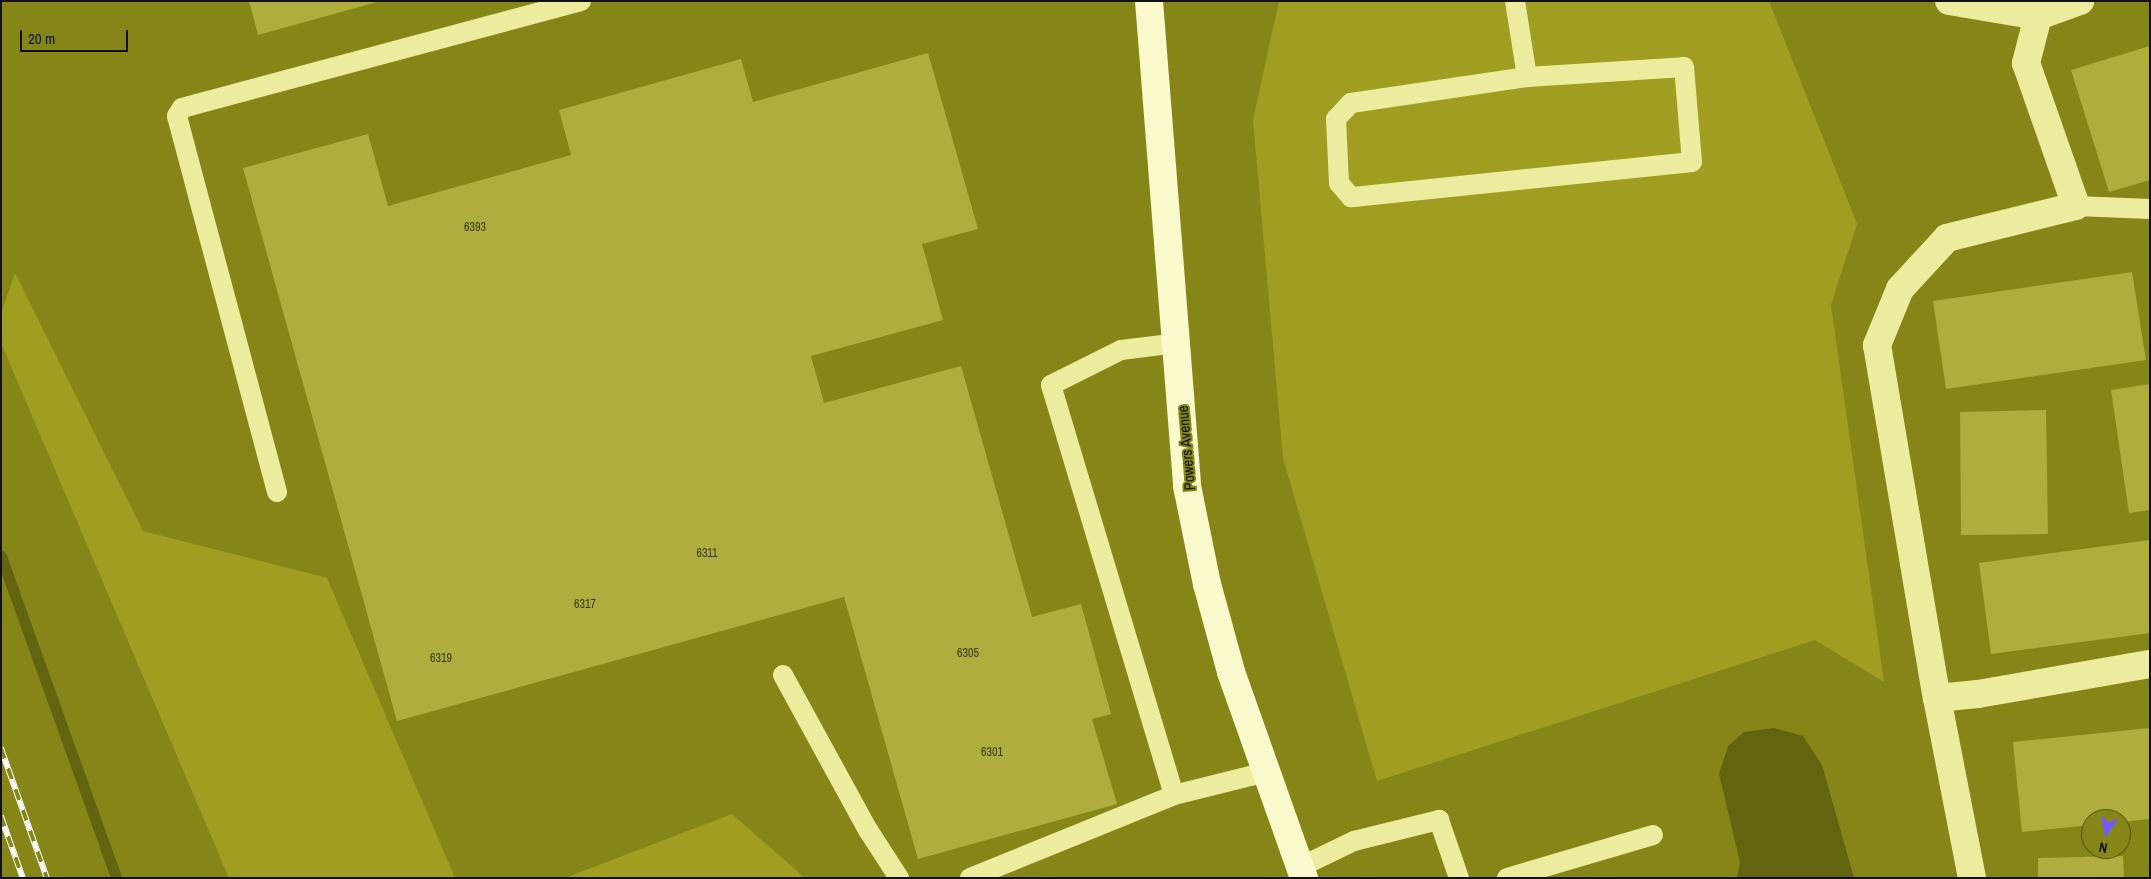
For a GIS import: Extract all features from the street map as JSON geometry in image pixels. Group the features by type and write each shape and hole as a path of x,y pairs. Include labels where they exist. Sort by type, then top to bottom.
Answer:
{"street":[{"name":"Powers Avenue","path":"1149,1 1178,343 1187,486 1207,584 1231,672 1302,872"},
{"path":"1949,1 2038,16 2080,1"},
{"path":"1972,878 1937,698 1876,345 1900,289 1947,238 2076,206 2026,63 2038,16"},
{"path":"1937,698 1978,694 2150,664"}],"lane":[{"path":"277,492 177,116 182,108 581,1"},
{"path":"1515,1 1527,77"},
{"path":"1684,67 1692,162 1351,197 1339,183 1336,119 1351,102 1527,77 1684,67"},
{"path":"2076,206 2150,209"},
{"path":"1174,795 1051,385 1120,350 1178,343"},
{"path":"783,675 868,830 899,878"},
{"path":"970,878 1174,795 1266,772"},
{"path":"1302,872 1354,840 1439,820 1459,878"},
{"path":"1507,878 1653,835"}],"shaded area":[{"path":"1279,1 1769,1 1857,224 1831,305 1884,682 1815,640 1377,781 1283,458 1253,120"},
{"path":"15,273 143,531 327,578 455,878 229,878 1,343 1,314"},
{"path":"1774,728 1803,736 1822,765 1854,878 1737,878 1740,862 1719,774 1728,746 1744,732"},
{"path":"732,814 805,878 565,878"}],"building":[{"path":"249,1 377,1 377,2 258,35"},
{"path":"2150,46 2150,180 2109,192 2071,70"},
{"path":"928,53 978,229 922,244 943,320 811,356 824,403 961,366 1032,617 1081,604 1111,714 1092,719 1117,804 918,859 844,597 397,721 243,168 368,134 388,206 571,155 559,110 741,59 753,102"},
{"path":"2132,272 2146,360 1946,389 1933,301"},
{"path":"2150,384 2150,510 2129,513 2111,390"},
{"path":"2046,410 2048,534 1961,535 1960,412"},
{"path":"2150,540 2150,633 1991,654 1979,563"},
{"path":"2150,728 2150,819 2131,821 2131,809 2081,809 2081,826 2022,832 2013,742"},
{"path":"2081,857 2081,859 2123,859 2124,878 2038,878 2038,858"}],"waterway":[{"path":"1,556 116,878"}],"railway":[{"path":"1,748 47,878"},
{"path":"1,816 23,878"}]}
